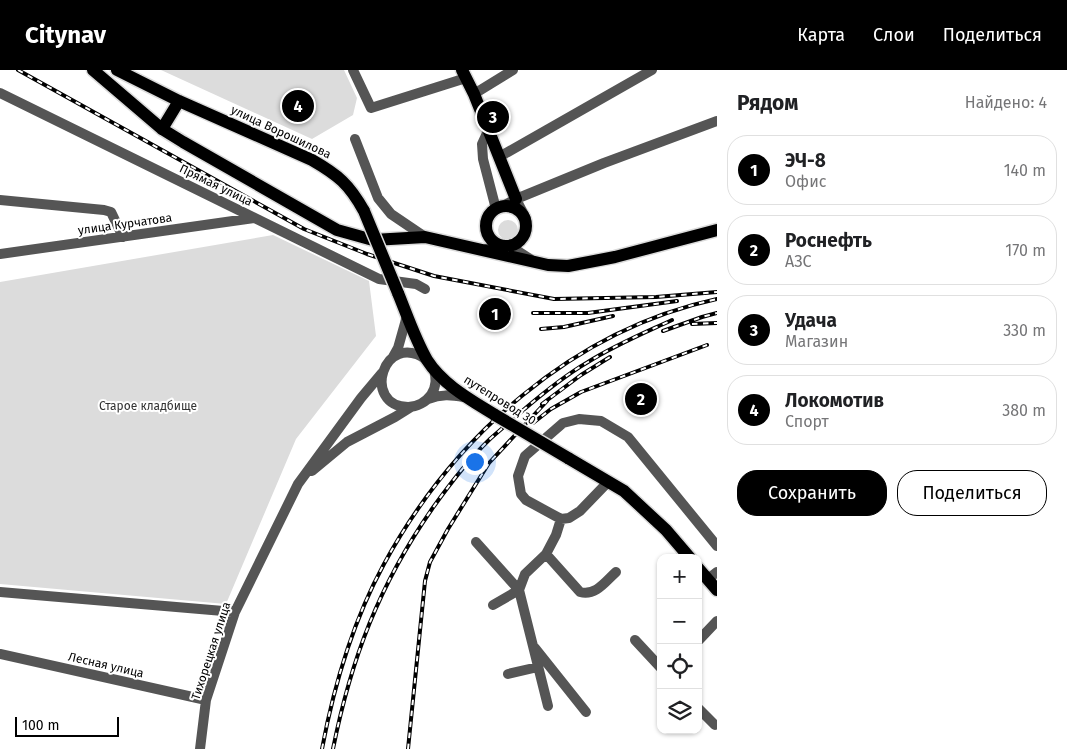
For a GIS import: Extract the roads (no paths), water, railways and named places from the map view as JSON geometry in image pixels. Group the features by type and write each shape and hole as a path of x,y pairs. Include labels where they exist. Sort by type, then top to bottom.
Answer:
{"main road":[{"path":"93,70 162,129 183,142 337,230 373,240 425,237 534,262 568,266 615,257 717,230"},
{"name":"улица Ворошилова","path":"117,70 179,101 312,160 332,172 346,184 364,210"},
{"path":"464,74 516,198"},
{"path":"162,129 179,101"},
{"path":"526,233 517,244 506,246 496,244 487,233 487,219 499,208 510,206 517,209 526,219 526,233 534,262"},
{"name":"путепровод 30","path":"364,210 407,316 431,364 446,382 464,397 495,416 624,491 666,530 687,554"},
{"path":"712,576 717,590"}],"street":[{"path":"353,70 371,108 464,74"},
{"path":"474,94 513,70"},
{"path":"499,158 652,70"},
{"name":"Прямая улица","path":"0,93 379,279 416,284 425,289"},
{"path":"488,130 482,144 483,159 499,208 516,198 717,121"},
{"path":"356,139 378,198 391,214 425,237"},
{"path":"516,198 526,219"},
{"path":"0,200 112,212 123,237"},
{"name":"улица Курчатова","path":"0,254 254,218"},
{"path":"483,250 506,246 534,262"},
{"path":"298,484 355,405 392,358 398,348 407,316"},
{"path":"392,358 401,354 411,353 420,355 431,364 436,385 428,400"},
{"path":"382,373 381,382 383,390 388,398 402,406 420,405 436,395 447,394 464,397"},
{"path":"298,484 327,457 347,442 395,418 411,407"},
{"path":"608,482 580,511 568,518 561,519 526,500 521,494 518,476 525,456 563,423 579,419 601,421 628,437 717,546"},
{"name":"Тихорецкая улица","path":"200,749 206,700 235,612 298,484"},
{"path":"492,606 519,590 525,574 546,554 556,535 561,519"},
{"path":"476,542 519,590 548,706"},
{"path":"546,554 580,592 592,593 616,572"},
{"path":"0,592 235,612"},
{"path":"702,637 717,621"},
{"path":"635,640 657,664"},
{"path":"533,646 586,712"},
{"name":"Лесная улица","path":"0,654 206,700"},
{"path":"508,674 538,667"},
{"path":"702,712 715,726"}],"railway":[{"path":"18,70 304,229 367,254 434,276 554,299 656,297 717,292"},
{"path":"322,749 332,701 346,654 363,608 384,564 412,517 445,473 482,433 522,396 567,363 614,336 664,314 717,299"},
{"path":"533,313 588,313 677,301"},
{"path":"663,331 717,313"},
{"path":"541,329 564,327 613,316"},
{"path":"333,749 349,684 369,624 413,537 452,482 490,439 562,379 609,350 672,320"},
{"path":"692,324 717,323"},
{"path":"533,423 551,409 581,392 707,345"},
{"path":"542,404 581,375 610,357"},
{"path":"408,749 425,581 430,562 489,463 547,401"}],"place":[{"name":"Локомотив","path":"298,106"},
{"name":"Удача","path":"493,117"},
{"name":"ЭЧ-8","path":"495,314"},
{"name":"Роснефть","path":"641,399"}],"park label":[{"name":"Старое кладбище","path":"148,406"}]}
